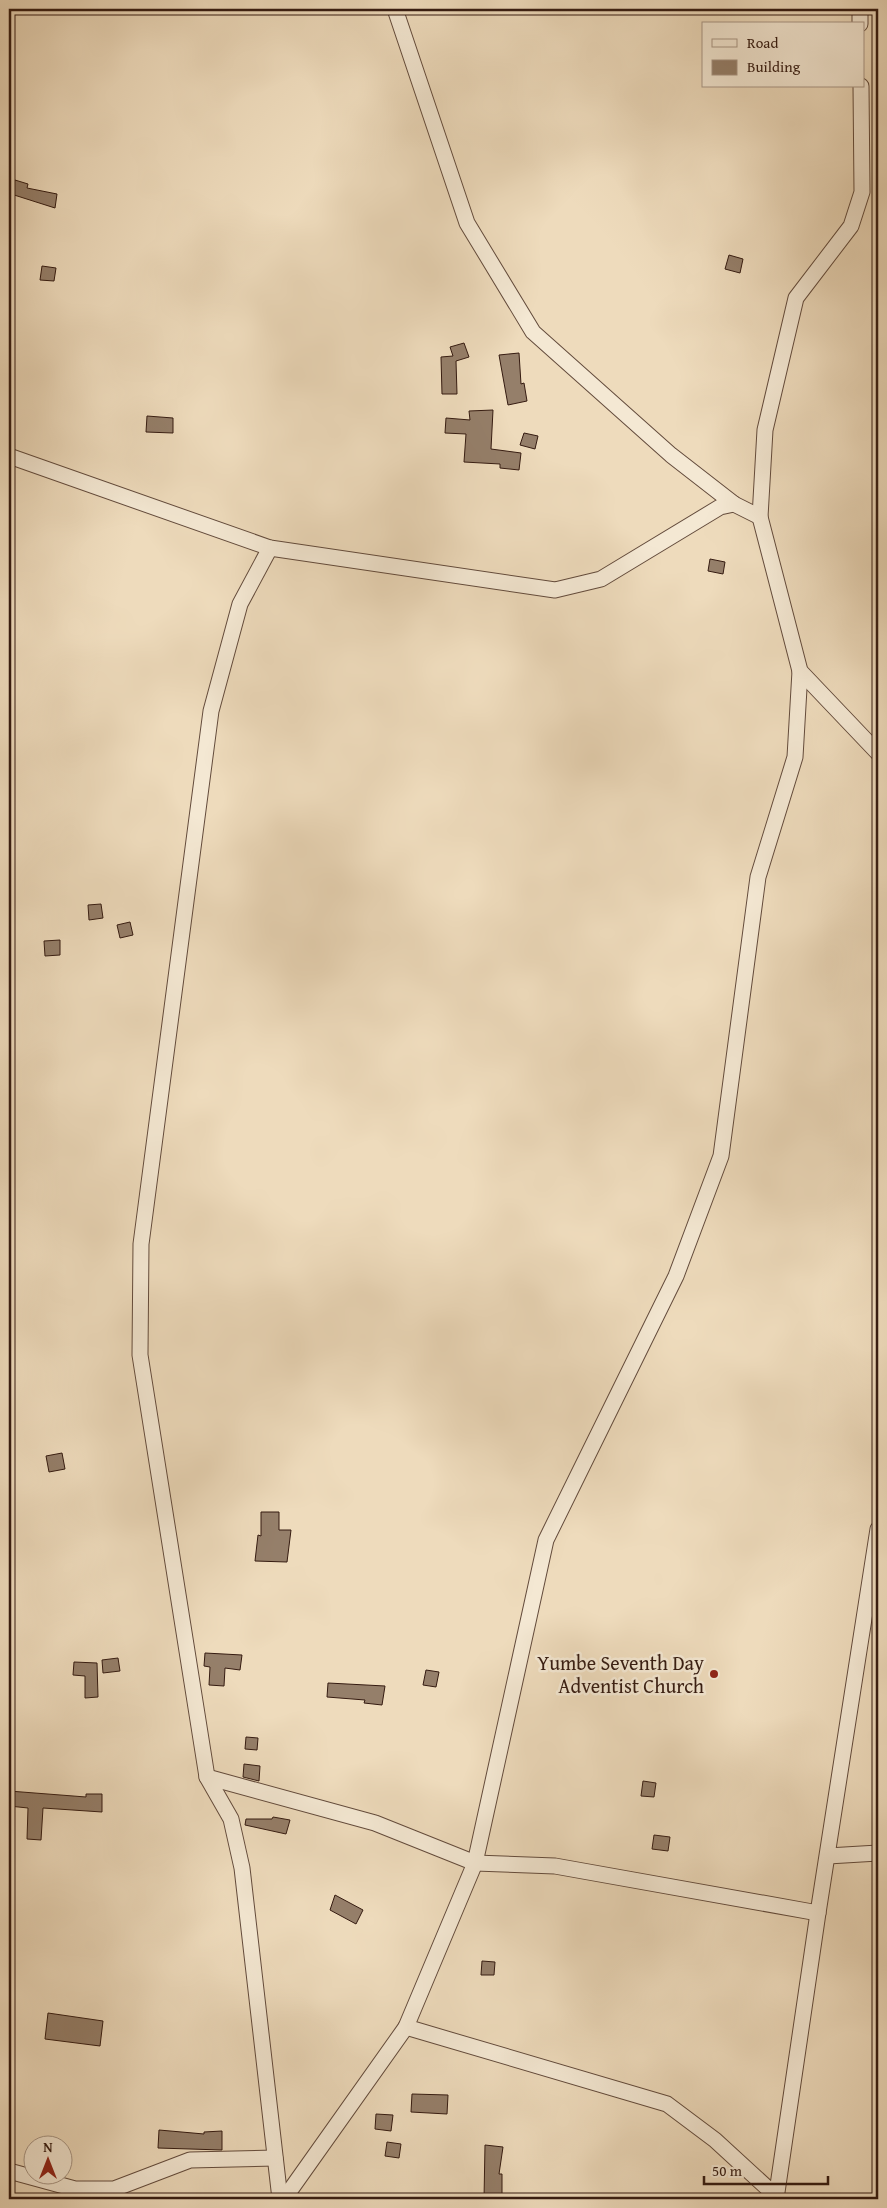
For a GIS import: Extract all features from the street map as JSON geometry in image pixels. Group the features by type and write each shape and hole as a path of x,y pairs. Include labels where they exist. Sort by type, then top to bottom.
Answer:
{"street":[{"path":"394,9 467,223 533,332 671,456 734,504 760,517"},
{"path":"860,9 860,22"},
{"path":"284,2199 406,2027 475,1863 546,1540 676,1276 721,1156 758,877 795,757 800,671 760,517 764,430 796,298 851,226 862,192 861,88"},
{"path":"9,456 270,548 555,590 602,579 720,507 734,504"},
{"path":"270,548 240,604 211,711 141,1244 140,1355 206,1777 232,1819 242,1868 280,2199"},
{"path":"800,671 878,753"},
{"path":"776,2198 878,1529"},
{"path":"206,1777 375,1822 475,1863 564,1868 818,1913"},
{"path":"828,1856 878,1853"},
{"path":"406,2027 667,2104 715,2140 776,2198"},
{"path":"9,2171 75,2189 114,2189 190,2160 275,2158"}],"building":[{"path":"15,180 28,184 27,188 57,194 55,208 11,194"},
{"path":"729,255 743,259 740,273 725,269"},
{"path":"42,266 56,268 54,281 40,280"},
{"path":"464,343 469,357 456,361 457,394 442,394 441,357 453,356 450,347"},
{"path":"519,353 521,384 524,383 527,401 508,405 499,355"},
{"path":"493,410 491,449 521,453 519,470 500,468 500,464 464,462 466,434 445,433 446,418 470,420 469,411"},
{"path":"147,416 173,418 173,433 146,432"},
{"path":"524,433 538,436 535,449 520,445"},
{"path":"710,559 725,562 723,574 708,571"},
{"path":"101,904 103,918 89,920 88,905"},
{"path":"130,922 133,935 120,938 117,925"},
{"path":"60,940 60,955 45,956 44,941"},
{"path":"62,1453 65,1469 49,1472 46,1456"},
{"path":"261,1512 279,1512 279,1530 291,1530 287,1562 255,1561 258,1535 261,1536"},
{"path":"205,1653 242,1655 240,1670 225,1668 224,1686 209,1685 210,1667 204,1666"},
{"path":"118,1658 120,1671 103,1673 102,1660"},
{"path":"74,1662 97,1663 98,1697 85,1698 85,1676 73,1675"},
{"path":"426,1670 439,1672 436,1687 423,1685"},
{"path":"328,1683 385,1686 382,1705 364,1703 365,1700 327,1697"},
{"path":"246,1737 258,1738 257,1750 245,1749"},
{"path":"244,1764 260,1766 259,1781 243,1777"},
{"path":"643,1781 656,1783 654,1797 641,1796"},
{"path":"9,1791 86,1797 86,1794 102,1794 102,1812 43,1808 41,1840 27,1839 28,1808 9,1806"},
{"path":"273,1817 290,1820 286,1834 245,1825 246,1819 272,1819"},
{"path":"654,1835 670,1837 668,1851 652,1849"},
{"path":"335,1895 363,1910 356,1924 330,1910"},
{"path":"482,1961 495,1962 494,1975 481,1975"},
{"path":"48,2013 103,2021 100,2046 45,2039"},
{"path":"412,2094 448,2095 447,2114 411,2112"},
{"path":"376,2114 393,2115 391,2131 375,2129"},
{"path":"159,2130 204,2134 204,2132 222,2131 222,2150 158,2148"},
{"path":"387,2142 401,2144 399,2158 385,2156"},
{"path":"485,2145 503,2147 499,2174 502,2174 502,2199 484,2199"}],"place":[{"name":"Yumbe Seventh Day Adventist Church","path":"714,1674"}]}
